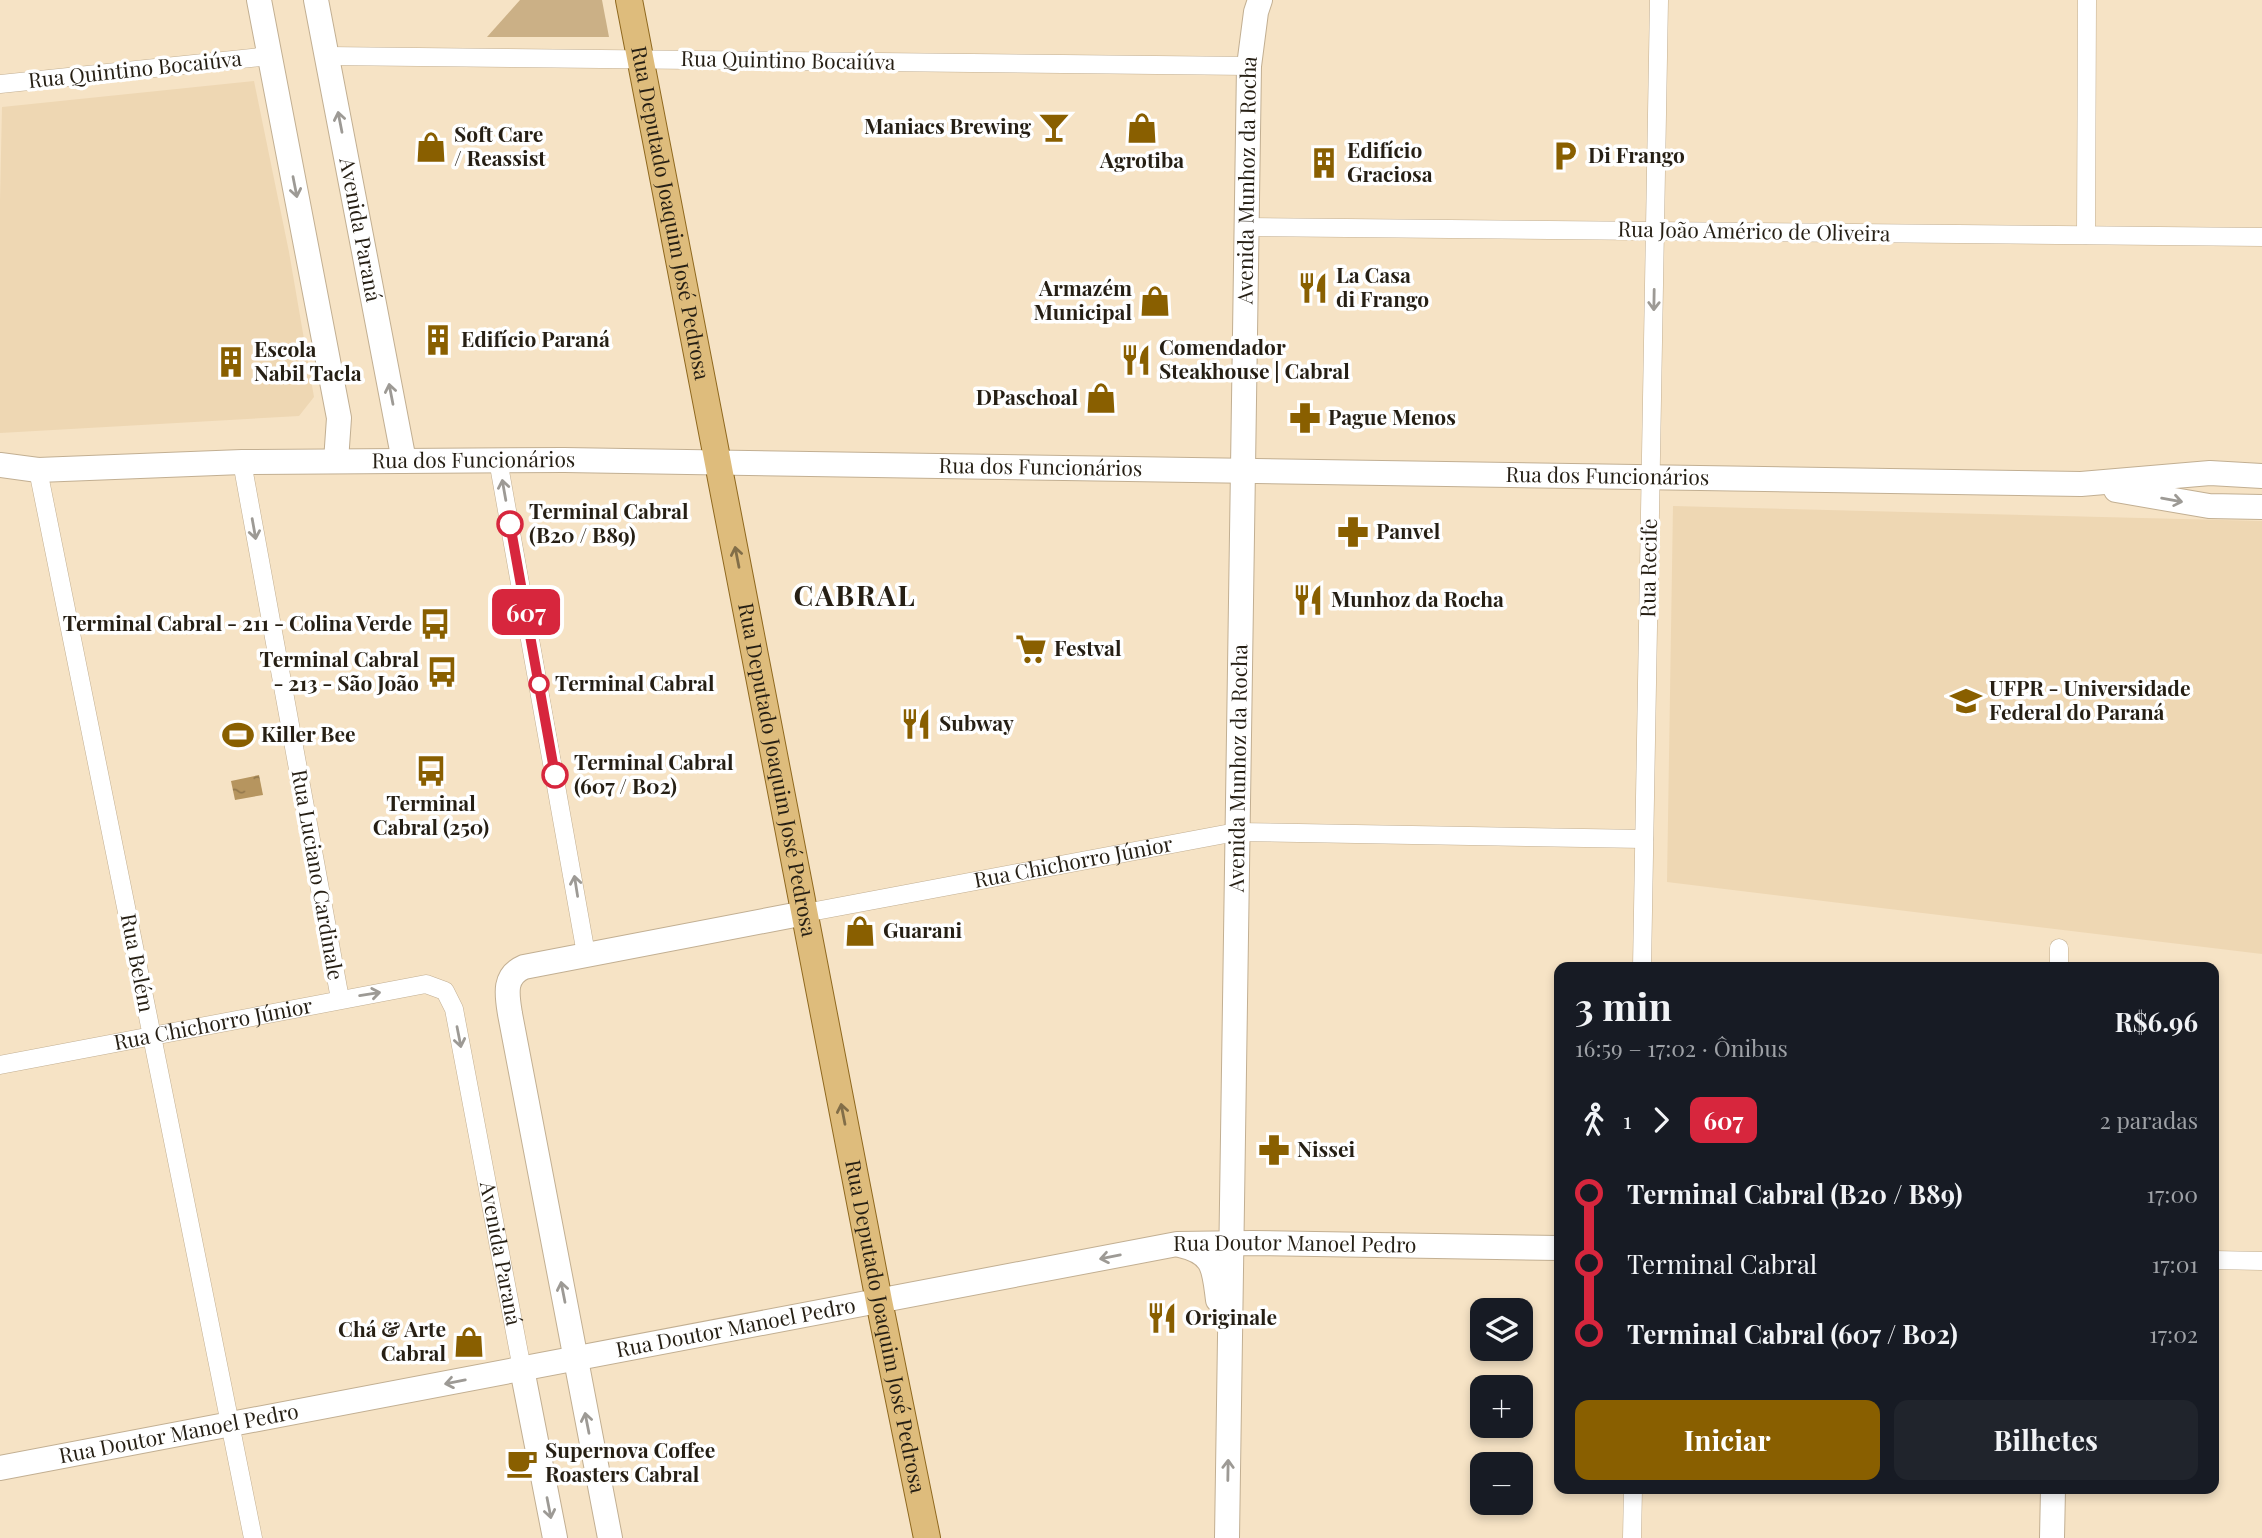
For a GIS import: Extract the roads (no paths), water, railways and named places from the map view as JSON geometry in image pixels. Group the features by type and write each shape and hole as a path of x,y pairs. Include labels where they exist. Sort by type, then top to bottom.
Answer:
{"main road":[{"name":"Rua Deputado Joaquim José Pedrosa","path":"629,0 927,1538"}],"street":[{"path":"259,0 339,418 336,461"},
{"name":"Avenida Paraná","path":"316,0 404,461"},
{"name":"Avenida Munhoz da Rocha","path":"1227,1538 1249,66 1254,22 1260,0"},
{"name":"Rua Recife","path":"1642,962 1659,0"},
{"path":"2086,235 2087,0"},
{"name":"Rua Quintino Bocaiúva","path":"0,84 270,56"},
{"name":"Rua Quintino Bocaiúva","path":"327,56 1249,66"},
{"name":"Rua João Américo de Oliveira","path":"1246,228 2262,237"},
{"path":"498,460 586,954"},
{"name":"Rua dos Funcionários","path":"0,465 38,470 242,462 498,460 2081,484 2210,473 2262,476"},
{"name":"Rua Luciano Cardinale","path":"242,462 340,999"},
{"name":"Rua Belém","path":"38,470 253,1538"},
{"name":"Rua dos Funcionários","path":"2081,484 2209,506 2262,507"},
{"name":"Rua Chichorro Júnior","path":"575,1359 507,999 507,985 512,975 524,967 1236,832 1644,839"},
{"path":"2059,948 2059,962"},
{"name":"Avenida Paraná","path":"426,984 445,991 454,1009 555,1538"},
{"name":"Rua Chichorro Júnior","path":"0,1065 426,984"},
{"name":"Rua Doutor Manoel Pedro","path":"0,1468 1177,1244 1231,1242 1554,1248"},
{"path":"1177,1244 1204,1254 1215,1272 1229,1384"},
{"path":"2219,1260 2262,1261"},
{"path":"575,1359 610,1538"},
{"path":"1632,1538 1633,1494"},
{"path":"2052,1538 2053,1494"}],"water":[{"path":"259,775 263,795 235,800 231,781"}],"place":[{"name":"Maniacs Brewing","path":"1054,127"},
{"name":"Agrotiba","path":"1142,128"},
{"name":"Soft Care / Reassist","path":"431,147"},
{"name":"Di Frango","path":"1565,156"},
{"name":"Edifício Graciosa","path":"1324,163"},
{"name":"La Casa di Frango","path":"1313,288"},
{"name":"Armazém Municipal","path":"1155,301"},
{"name":"Edifício Paraná","path":"438,340"},
{"name":"Comendador Steakhouse | Cabral","path":"1136,360"},
{"name":"Escola Nabil Tacla","path":"231,362"},
{"name":"DPaschoal","path":"1101,398"},
{"name":"Pague Menos","path":"1305,418"},
{"name":"Terminal Cabral (B20 / B89)","path":"510,524"},
{"name":"Panvel","path":"1353,532"},
{"name":"Munhoz da Rocha","path":"1308,600"},
{"name":"Terminal Cabral - 211 - Colina Verde","path":"435,624"},
{"name":"Festval","path":"1031,649"},
{"name":"Terminal Cabral - 213 - São João","path":"442,672"},
{"name":"Terminal Cabral","path":"539,684"},
{"name":"UFPR - Universidade Federal do Paraná","path":"1966,701"},
{"name":"Subway","path":"916,724"},
{"name":"Killer Bee","path":"238,735"},
{"name":"Terminal Cabral (250)","path":"431,771"},
{"name":"Terminal Cabral (607 / B02)","path":"555,775"},
{"name":"Guarani","path":"860,931"},
{"name":"Nissei","path":"1274,1150"},
{"name":"Originale","path":"1162,1318"},
{"name":"Chá & Arte Cabral","path":"469,1342"},
{"name":"Supernova Coffee Roasters Cabral","path":"522,1463"}],"district":[{"name":"CABRAL","path":"855,596"}]}
